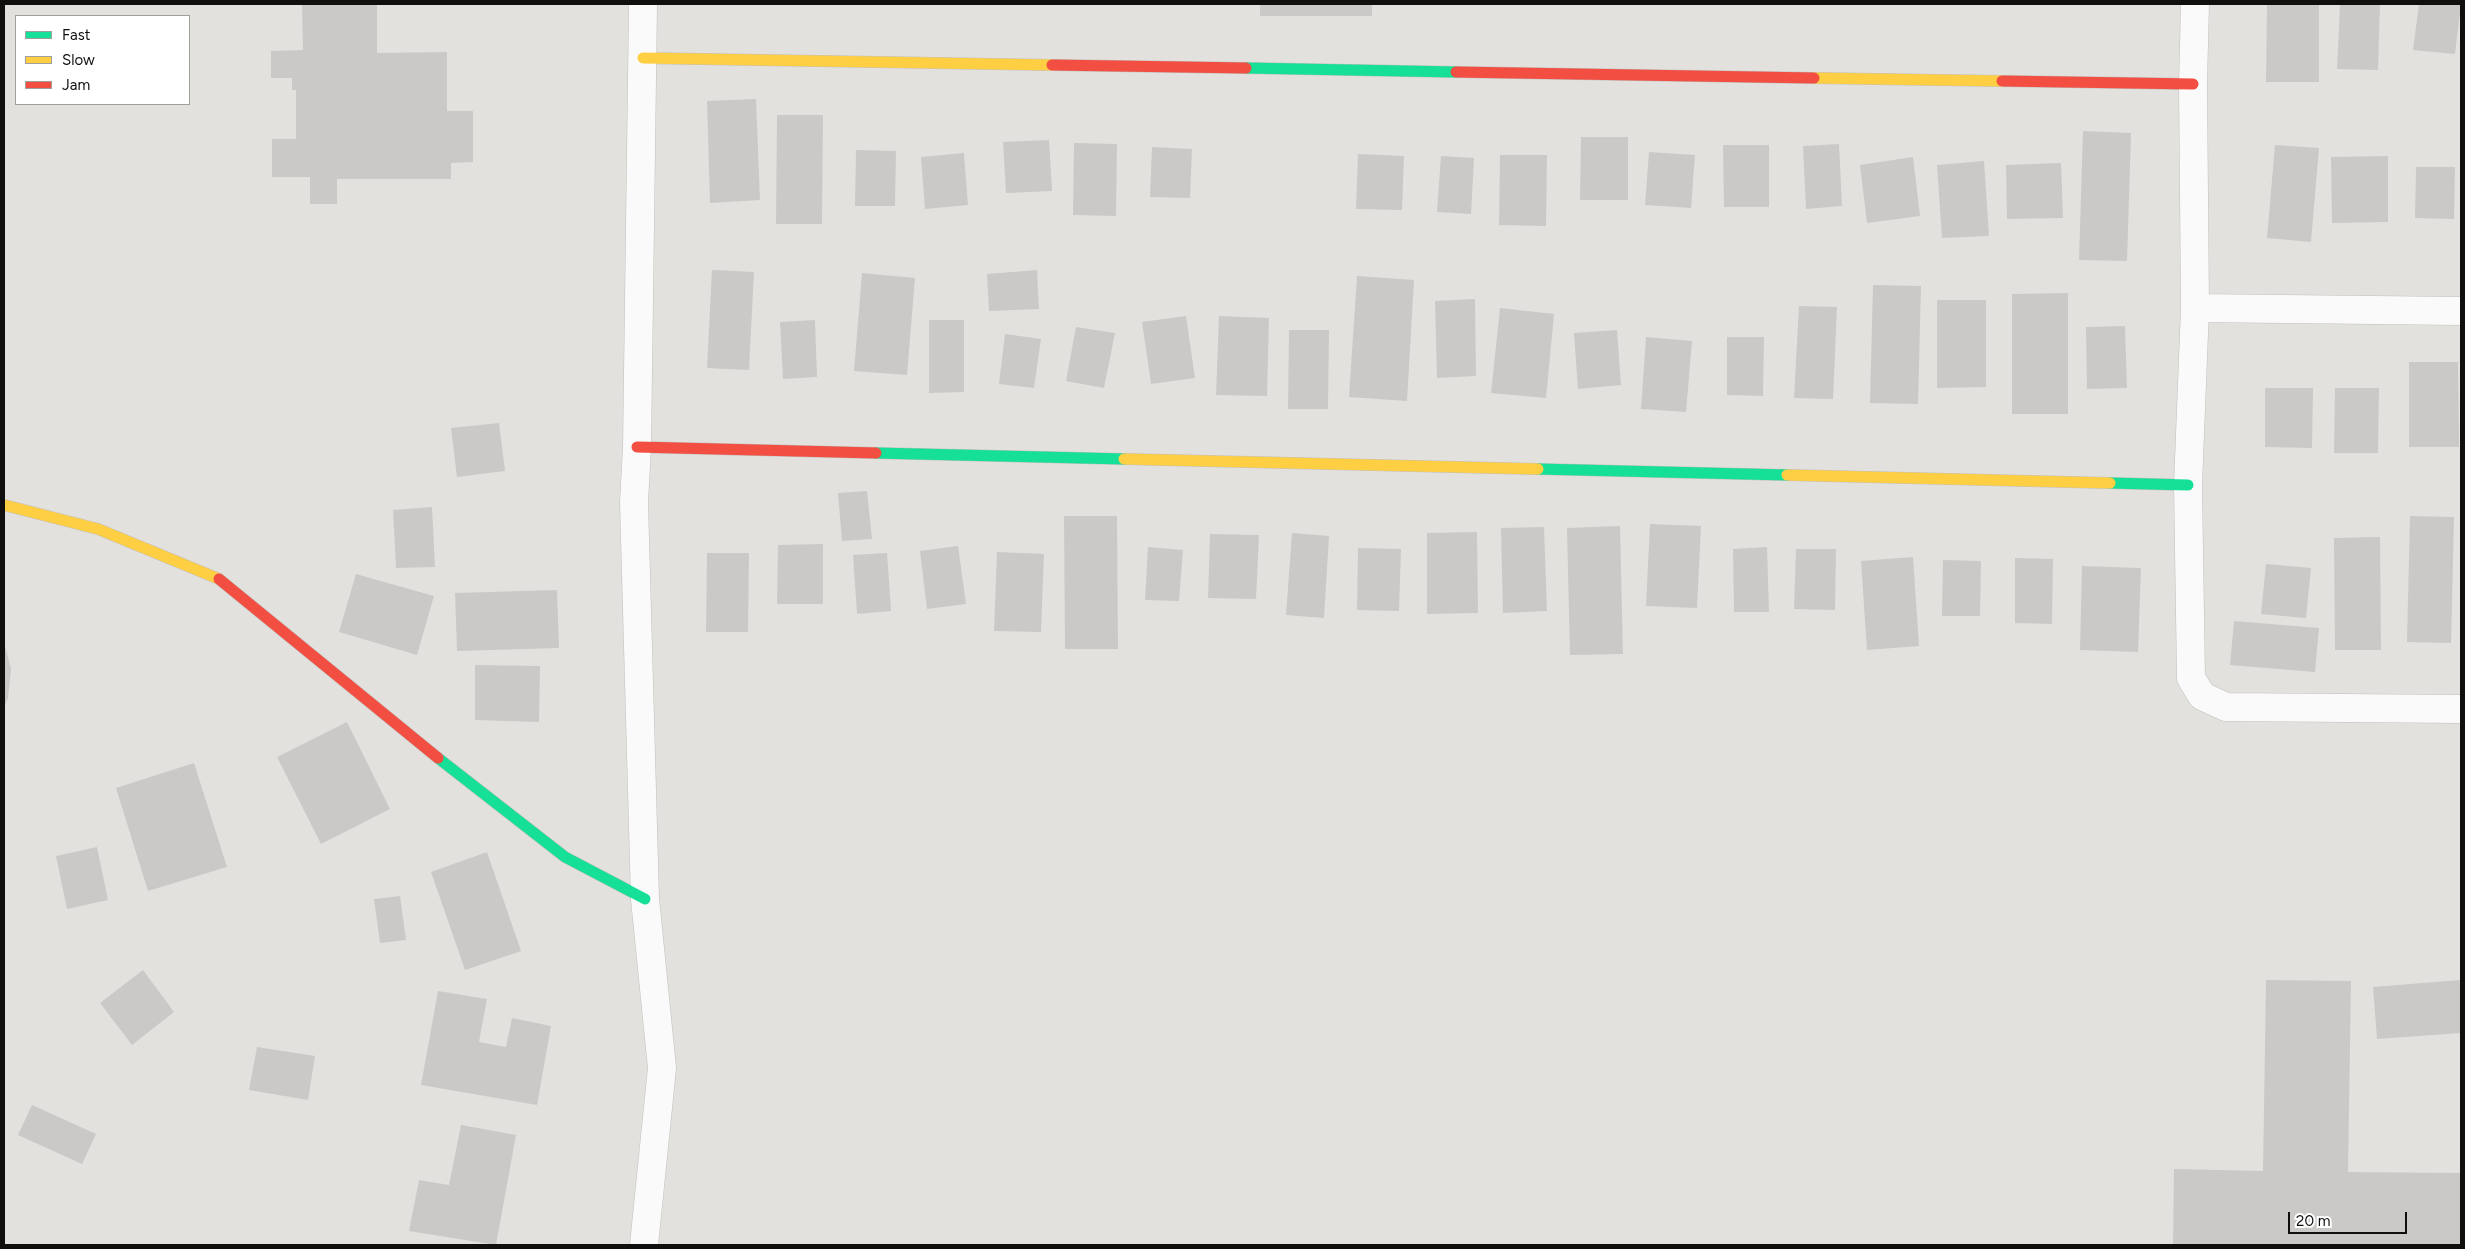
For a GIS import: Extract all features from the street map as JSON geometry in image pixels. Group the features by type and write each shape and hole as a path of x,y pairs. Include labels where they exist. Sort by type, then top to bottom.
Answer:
{"street":[{"path":"643,4 637,447 634,502 645,898 662,1068 644,1245"},
{"path":"2195,4 2192,84 2194,308 2188,485 2191,678 2202,696 2226,707 2461,709"},
{"path":"643,58 2192,84"},
{"path":"2194,308 2461,311"},
{"path":"637,447 2188,485"},
{"path":"4,505 98,529 223,580 417,741 565,857 645,898"}],"building":[{"path":"302,4 377,4 377,53 447,52 447,111 473,111 473,162 451,163 451,179 337,179 337,204 310,204 310,177 272,177 272,139 296,139 296,90 292,90 292,78 271,78 271,51 303,50"},
{"path":"1260,4 1372,4 1372,16 1260,16"},
{"path":"2267,4 2319,4 2319,82 2266,82"},
{"path":"2340,4 2380,4 2378,70 2337,69"},
{"path":"2419,4 2461,4 2455,54 2413,50"},
{"path":"756,99 760,200 710,203 707,101"},
{"path":"777,115 823,115 822,224 776,224"},
{"path":"2083,131 2131,133 2127,261 2079,260"},
{"path":"1581,137 1628,137 1628,200 1580,200"},
{"path":"1049,140 1052,191 1006,193 1003,142"},
{"path":"1074,143 1117,144 1116,216 1073,215"},
{"path":"1839,144 1842,206 1806,209 1803,146"},
{"path":"1723,145 1769,145 1769,207 1724,207"},
{"path":"2275,145 2319,148 2311,242 2267,238"},
{"path":"1152,147 1192,149 1190,198 1150,197"},
{"path":"856,150 896,151 895,206 855,206"},
{"path":"1649,152 1695,155 1691,208 1645,205"},
{"path":"964,153 968,205 925,209 921,157"},
{"path":"1358,154 1404,156 1402,210 1356,209"},
{"path":"1500,155 1547,155 1546,226 1499,225"},
{"path":"1441,156 1474,158 1471,214 1437,212"},
{"path":"2388,156 2388,222 2332,223 2331,157"},
{"path":"1913,157 1920,216 1867,223 1860,165"},
{"path":"1984,161 1989,236 1942,238 1937,165"},
{"path":"2061,163 2063,218 2007,219 2006,165"},
{"path":"2416,167 2455,167 2454,219 2415,218"},
{"path":"712,270 754,272 749,370 707,368"},
{"path":"1037,270 1039,309 989,311 987,274"},
{"path":"862,273 915,278 907,375 854,371"},
{"path":"1357,276 1414,280 1407,401 1349,397"},
{"path":"1873,285 1921,286 1918,404 1870,403"},
{"path":"2068,293 2068,414 2012,414 2012,294"},
{"path":"1475,299 1476,376 1437,378 1435,301"},
{"path":"1937,300 1986,300 1986,387 1937,388"},
{"path":"1799,306 1837,307 1833,399 1794,398"},
{"path":"1500,308 1554,314 1546,398 1491,393"},
{"path":"1186,316 1195,378 1151,384 1142,322"},
{"path":"1219,316 1269,318 1267,396 1216,395"},
{"path":"815,320 817,377 783,379 780,322"},
{"path":"929,320 964,320 964,392 929,393"},
{"path":"2125,326 2127,388 2087,389 2086,327"},
{"path":"1076,327 1115,333 1104,388 1066,381"},
{"path":"1289,330 1329,330 1328,409 1288,409"},
{"path":"1617,330 1621,385 1578,389 1574,333"},
{"path":"1005,334 1041,339 1034,388 999,384"},
{"path":"1646,337 1692,341 1686,412 1641,409"},
{"path":"1727,337 1764,337 1763,396 1727,395"},
{"path":"2409,362 2458,362 2459,447 2409,447"},
{"path":"2265,388 2313,388 2312,448 2265,447"},
{"path":"2335,388 2379,388 2378,453 2334,453"},
{"path":"499,423 505,471 457,477 451,428"},
{"path":"867,491 872,539 842,541 838,493"},
{"path":"432,507 435,567 396,568 393,510"},
{"path":"1064,516 1117,516 1118,649 1065,649"},
{"path":"2410,516 2454,517 2451,643 2407,642"},
{"path":"1650,524 1701,526 1697,608 1646,606"},
{"path":"1620,526 1623,654 1570,655 1567,528"},
{"path":"1544,527 1547,611 1503,613 1501,528"},
{"path":"1477,532 1478,613 1427,614 1427,533"},
{"path":"1292,533 1329,536 1324,618 1286,615"},
{"path":"1210,534 1259,535 1256,599 1208,598"},
{"path":"2380,537 2381,650 2335,650 2334,538"},
{"path":"823,544 823,604 777,604 778,545"},
{"path":"958,546 966,604 927,609 920,551"},
{"path":"1148,547 1183,550 1179,601 1145,600"},
{"path":"1767,547 1769,612 1734,612 1733,549"},
{"path":"1358,548 1401,549 1399,611 1357,610"},
{"path":"1796,549 1836,549 1835,610 1794,609"},
{"path":"997,552 1044,554 1041,632 994,631"},
{"path":"707,553 749,553 748,632 706,632"},
{"path":"887,553 891,611 857,614 853,555"},
{"path":"1913,557 1919,646 1867,650 1861,561"},
{"path":"2015,558 2053,559 2052,624 2015,623"},
{"path":"1943,560 1981,561 1980,616 1942,616"},
{"path":"2266,564 2311,568 2306,618 2261,614"},
{"path":"2082,566 2141,568 2138,652 2080,650"},
{"path":"356,574 434,596 417,655 339,632"},
{"path":"557,590 559,648 457,651 455,593"},
{"path":"2234,621 2319,628 2315,672 2230,665"},
{"path":"4,642 11,669 8,698 4,707"},
{"path":"475,665 540,666 539,722 475,720"},
{"path":"347,722 390,809 321,844 277,757"},
{"path":"194,763 227,867 148,891 116,788"},
{"path":"97,847 108,900 67,909 56,856"},
{"path":"487,852 521,951 465,970 431,872"},
{"path":"400,896 406,940 380,943 374,899"},
{"path":"143,970 174,1012 132,1045 100,1003"},
{"path":"2266,980 2351,981 2348,1172 2461,1173 2461,1245 2173,1245 2174,1169 2263,1171"},
{"path":"2461,980 2461,1033 2377,1039 2373,987"},
{"path":"438,991 487,999 479,1042 506,1047 512,1018 551,1026 537,1105 421,1085"},
{"path":"257,1047 315,1056 308,1100 249,1090"},
{"path":"32,1105 96,1134 82,1164 18,1135"},
{"path":"461,1125 516,1135 496,1245 409,1231 419,1180 449,1185"}],"traffic: fast":[{"path":"1246,68 1456,72"},
{"path":"876,453 1124,459"},
{"path":"1538,469 1787,475"},
{"path":"2110,483 2188,485"},
{"path":"438,758 565,857 645,899"}],"traffic: slow":[{"path":"643,58 1052,65"},
{"path":"1814,78 2002,81"},
{"path":"1124,459 1538,469"},
{"path":"1787,475 2110,483"},
{"path":"4,505 98,529 219,579"}],"traffic: jam":[{"path":"1052,65 1246,68"},
{"path":"1456,72 1814,78"},
{"path":"2002,81 2193,84"},
{"path":"637,447 876,453"},
{"path":"219,579 438,758"}]}
